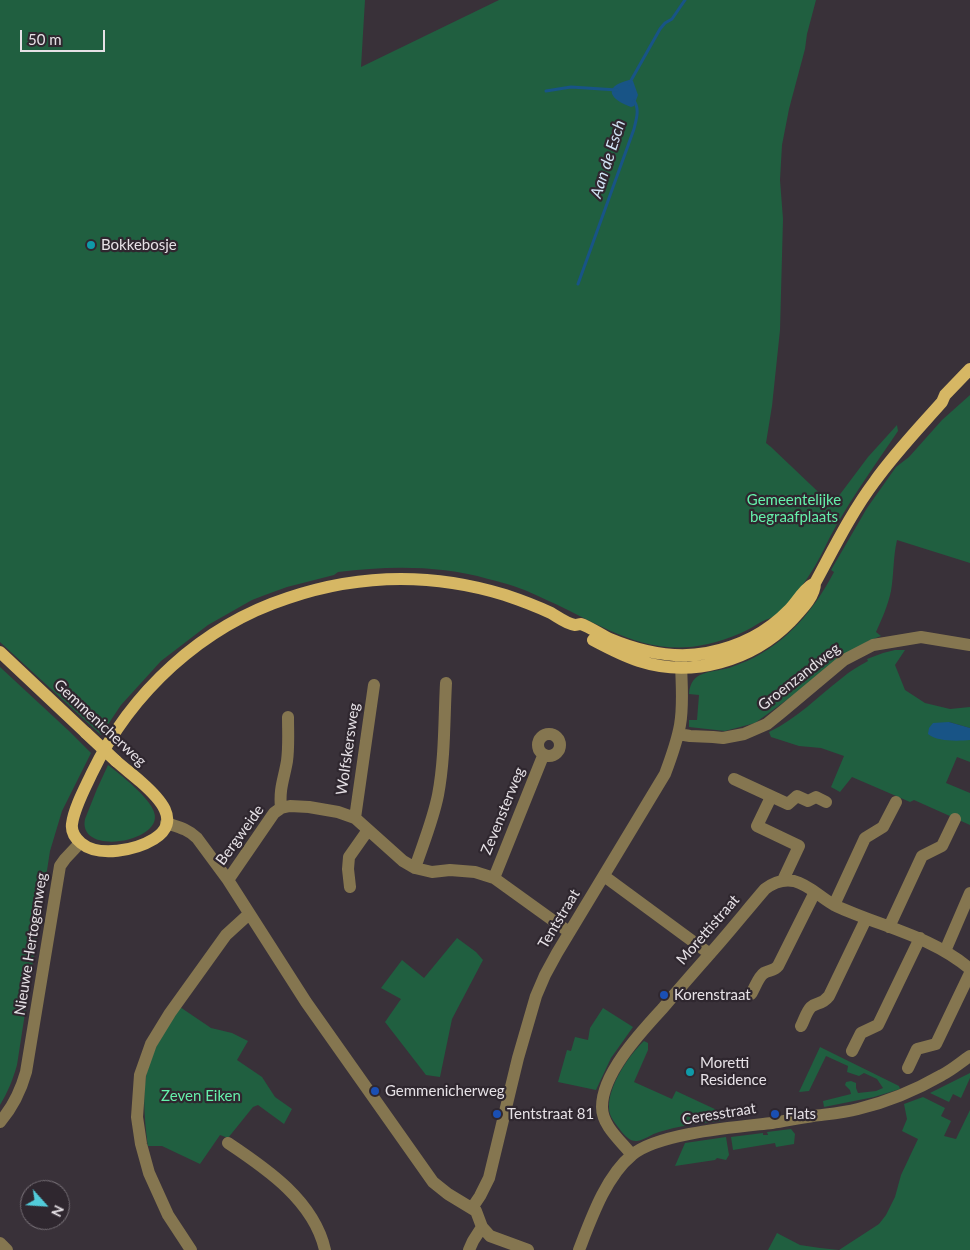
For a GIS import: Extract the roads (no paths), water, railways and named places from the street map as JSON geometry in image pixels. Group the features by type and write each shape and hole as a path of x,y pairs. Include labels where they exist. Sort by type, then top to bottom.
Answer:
{"main road":[{"path":"166,823 163,832 144,844 110,851 86,848 74,835 72,829 80,801 100,758 130,712 156,682 189,651 218,631 256,610 299,594 342,584 383,579 414,579 462,584 500,594 540,608 574,625 578,631 629,658 664,667 681,662 692,655 730,647 749,639 775,623 793,606 809,586 815,583 845,527 872,485 899,449 970,369"},
{"path":"942,402 949,400 970,380"},
{"name":"Gemmenicherweg","path":"0,652 146,787 164,806 167,814 166,823"}],"street":[{"name":"Groenzandweg","path":"678,734 723,738 744,734 766,724 844,660 873,645 921,637 970,645"},
{"name":"Tentstraat","path":"472,1208 488,1178 518,1058 536,996 545,975 665,774 678,734 682,702 681,662"},
{"path":"414,868 428,831 438,795 443,758 446,683"},
{"name":"Wolfskersweg","path":"354,818 374,685"},
{"path":"281,808 280,788 287,761 288,717"},
{"name":"Zevensterweg","path":"494,878 544,756"},
{"path":"734,779 788,804 797,796 808,801 816,797 826,802"},
{"name":"Morettistraat","path":"632,1154 611,1130 604,1118 602,1108 603,1095 628,1048 766,889 782,880 799,846 757,826 771,796"},
{"path":"834,905 865,838 883,827 896,802"},
{"name":"Bergweide","path":"228,880 274,813 281,808 290,806 308,807 338,812 354,818 403,861 414,868 432,872 450,870 475,872 494,878 570,932"},
{"path":"889,927 922,856 942,846 955,819"},
{"path":"166,823 186,829 197,838 228,880 306,1002 433,1182 448,1194 472,1208 478,1216 482,1227 490,1236 528,1250"},
{"path":"350,887 349,857 368,830"},
{"name":"Nieuwe Hertogenweg","path":"0,1122 16,1099 26,1072 60,866 80,843"},
{"path":"604,876 710,954"},
{"path":"782,880 793,881 815,892 834,905 866,919 920,938 957,958 970,969"},
{"path":"752,994 760,978 778,966 815,892"},
{"path":"945,951 970,893"},
{"path":"191,1250 168,1215 149,1173 141,1144 138,1117 140,1076 151,1044 170,1012 226,934 248,914"},
{"path":"801,1026 812,1006 824,1002 828,996 866,919"},
{"path":"852,1052 861,1033 878,1025 920,938"},
{"path":"908,1068 917,1049 936,1044 970,973"},
{"name":"Ceresstraat","path":"579,1250 605,1189 632,1154 645,1147 691,1134 775,1123 857,1109 886,1100 943,1075 970,1056"},
{"path":"228,1143 289,1190 311,1217 323,1242 324,1250"},
{"path":"470,1250 473,1241 482,1227"},
{"path":"0,1243 7,1250"}],"water":[{"path":"629,80 633,81 638,95 634,106 631,107 618,101 612,94 615,86"},
{"path":"949,722 970,728 970,740 942,740 928,734 929,728 933,723"}],"waterway":[{"name":"Aan de Esch","path":"629,84 660,29 672,19 685,0"},
{"path":"546,91 571,87 617,90"},
{"name":"Aan de Esch","path":"578,284 634,129 637,111 634,101"}],"place":[{"name":"Bokkebosje","path":"91,245"},
{"name":"Korenstraat","path":"664,995"},
{"name":"Moretti Residence","path":"690,1072"},
{"name":"Gemmenicherweg","path":"375,1091"},
{"name":"Tentstraat 81","path":"497,1114"},
{"name":"Flats","path":"775,1114"}],"park label":[{"name":"Gemeentelijke begraafplaats","path":"794,508"},
{"name":"Zeven Eiken","path":"201,1096"}]}
